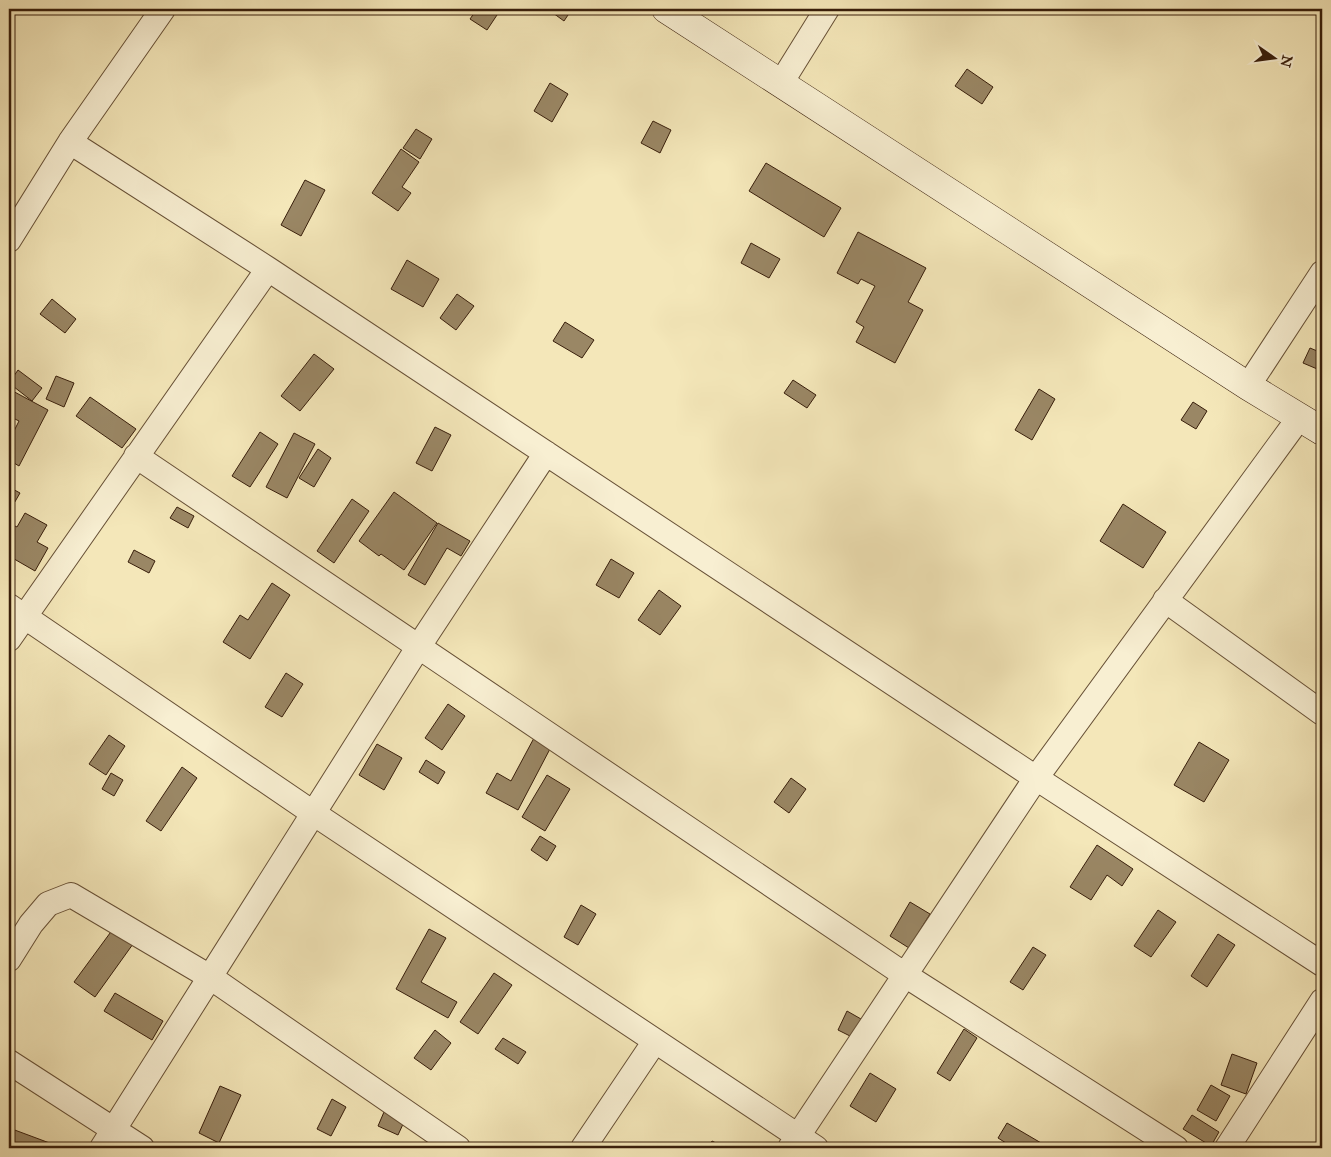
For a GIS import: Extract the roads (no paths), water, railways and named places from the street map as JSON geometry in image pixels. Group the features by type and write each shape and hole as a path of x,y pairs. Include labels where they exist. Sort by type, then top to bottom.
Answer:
{"main road":[{"path":"666,9 1248,386 1322,431"}],"street":[{"path":"9,240 70,142 163,9"},
{"path":"781,83 827,9"},
{"path":"70,142 268,269 1036,778 1322,964"},
{"path":"9,639 17,611 136,456 268,269"},
{"path":"1248,386 1322,273"},
{"path":"17,611 313,813 655,1041 801,1144 905,976 1036,778 1299,418"},
{"path":"108,1139 419,646 546,453"},
{"path":"136,456 905,976 1176,1148"},
{"path":"1165,600 1322,713"},
{"path":"9,959 31,924 48,904 71,894 210,978 458,1148"},
{"path":"1226,1148 1322,1001"},
{"path":"583,1148 655,1041"},
{"path":"9,1062 108,1139 142,1148"}]}
